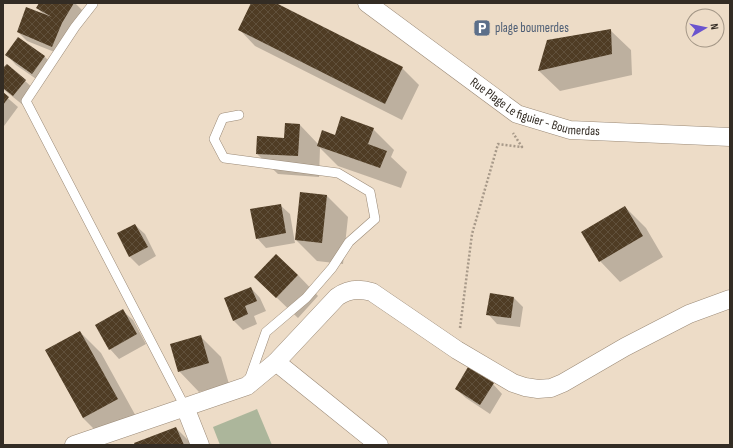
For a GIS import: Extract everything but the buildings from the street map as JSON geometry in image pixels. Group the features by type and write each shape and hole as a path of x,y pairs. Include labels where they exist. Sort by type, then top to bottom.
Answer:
{"street":[{"name":"Rue Plage Le figuier - Boumerdas","path":"367,3 517,114 570,130 730,136"},
{"path":"74,445 247,386 276,362 337,297 343,292 350,290 358,289 372,292 457,350 513,383 538,389 551,388 563,383 625,347 689,314 730,299"},
{"path":"276,362 379,445"},
{"path":"185,407 200,445"}],"lane":[{"path":"93,4 75,27 26,101 185,407"},
{"path":"239,115 223,118 214,139 224,158 338,173 370,192 375,219 349,242 332,268 306,298 266,332 247,386"}],"path":[{"path":"457,350 472,234 498,144 522,147 511,129 517,114"}],"green space":[{"path":"257,409 272,445 220,445 213,427"}],"place":[{"name":"plage boumerdes","path":"482,28"}]}
